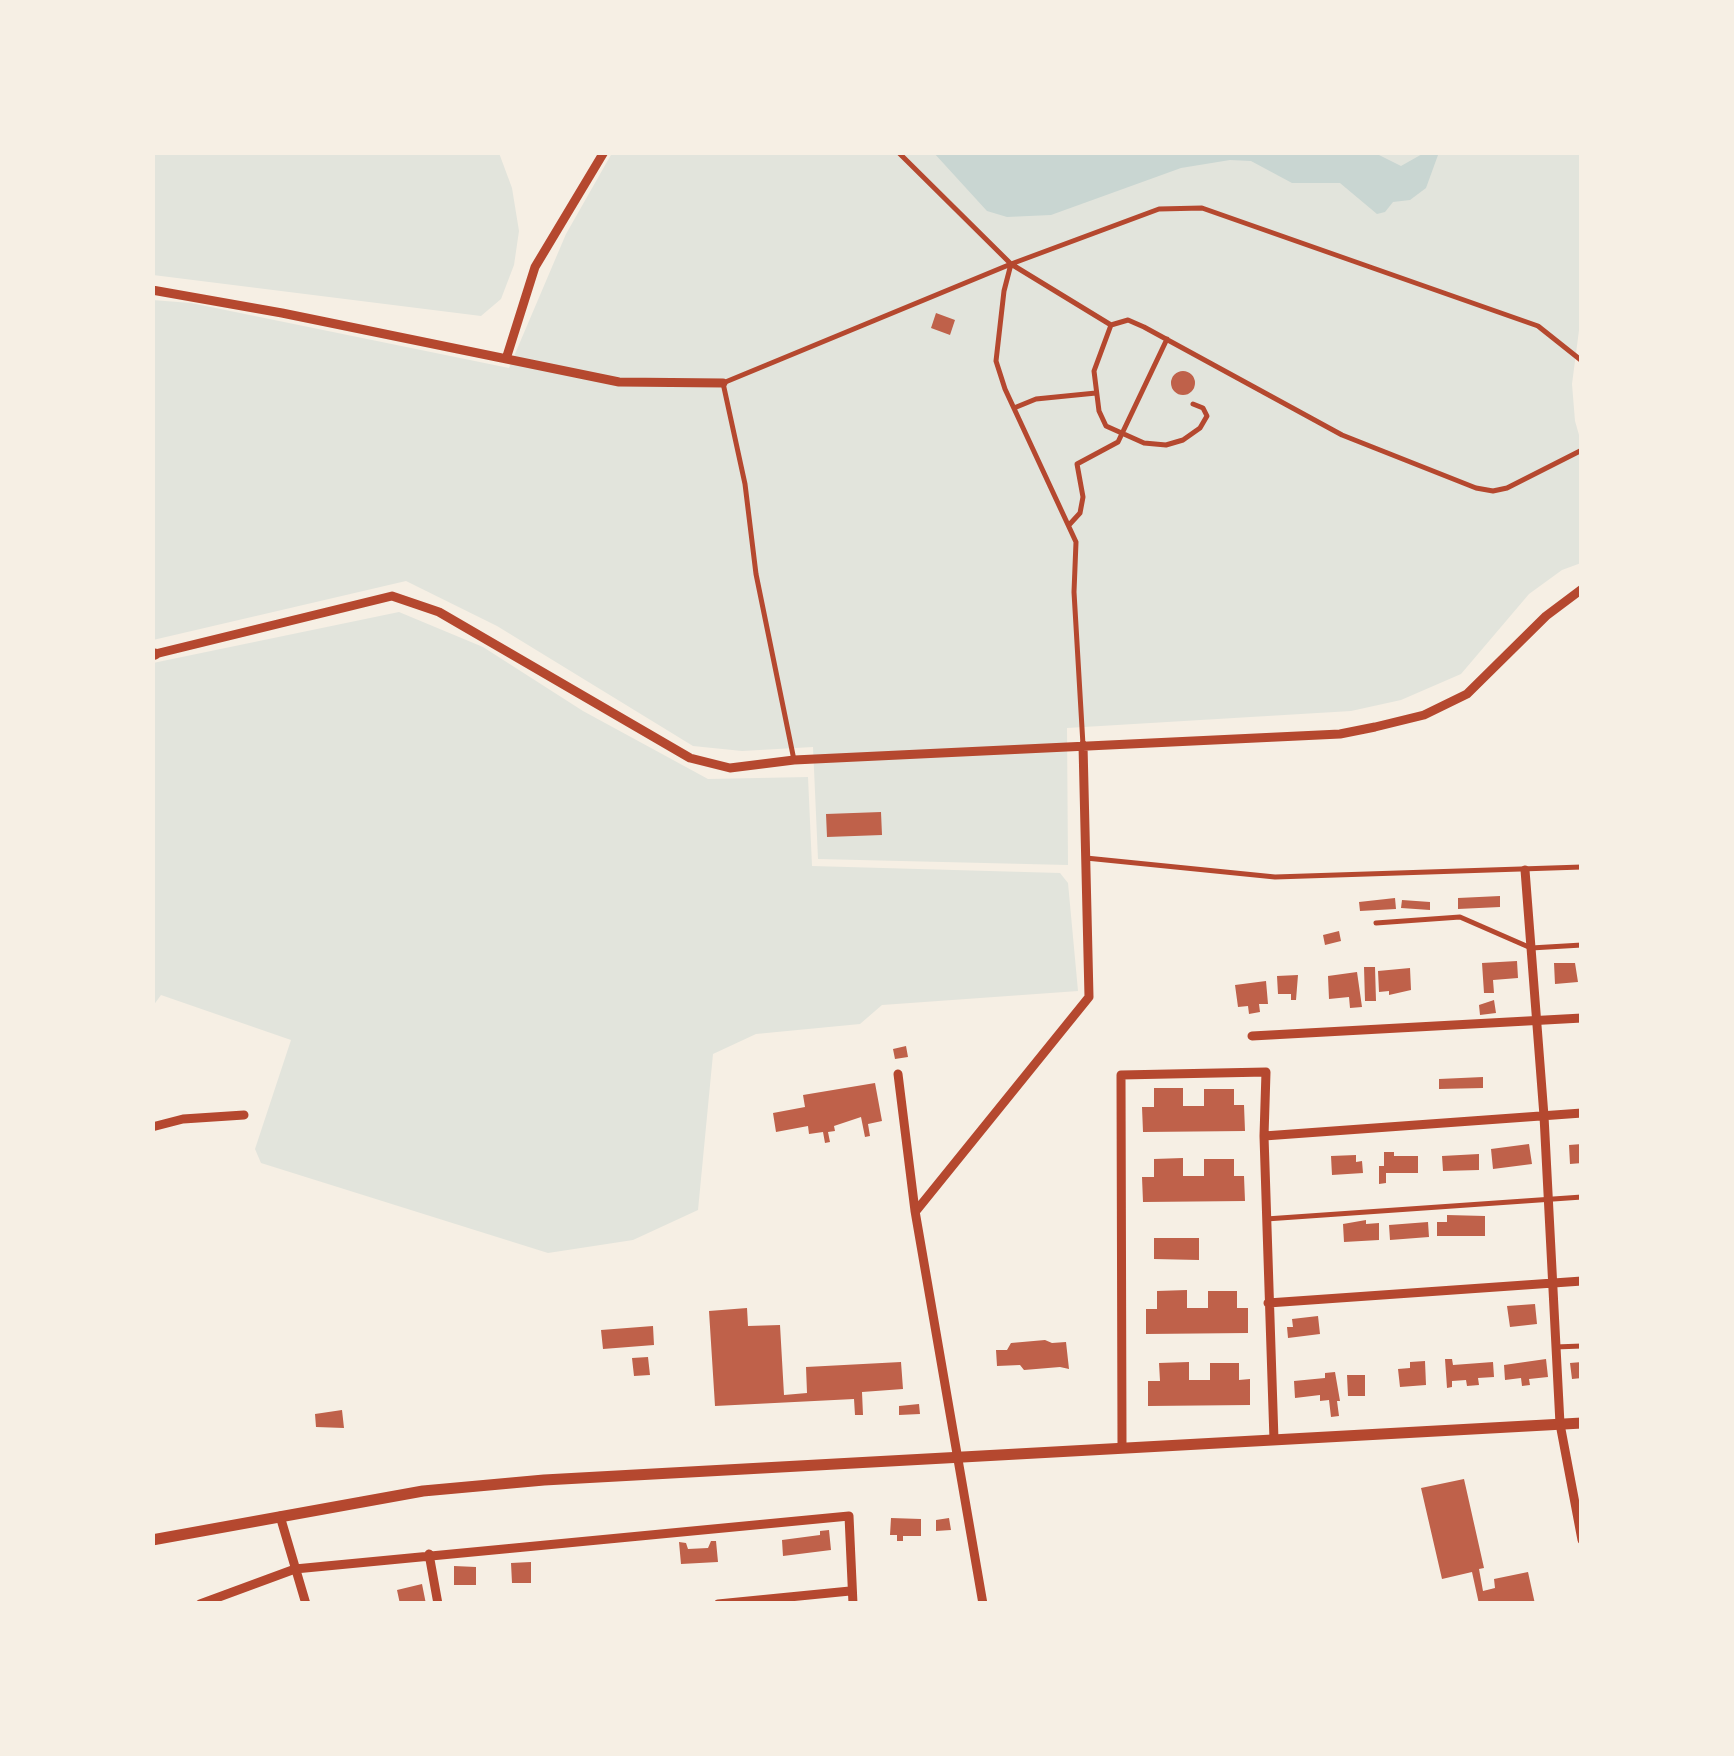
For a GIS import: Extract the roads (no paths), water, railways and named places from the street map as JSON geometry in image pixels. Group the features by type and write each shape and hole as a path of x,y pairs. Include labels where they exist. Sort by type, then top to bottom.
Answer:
{"street":[{"path":"506,359 535,267 604,152"},
{"path":"152,290 618,382 723,383"},
{"path":"154,654 392,596 439,612 690,758 730,768 794,760 1340,734 1424,715 1467,694 1546,616 1582,589"},
{"path":"915,1212 1089,997 1083,744"},
{"path":"1525,870 1544,1116 1560,1424 1582,1540"},
{"path":"1252,1036 1582,1018"},
{"path":"1122,1446 1121,1074 1266,1072 1264,1136 1274,1440"},
{"path":"898,1074 915,1212 983,1604"},
{"path":"1264,1136 1582,1113"},
{"path":"152,1126 182,1119 244,1115"},
{"path":"1268,1303 1582,1281"},
{"path":"152,1540 423,1491 544,1480 1582,1423"},
{"path":"280,1516 306,1604"},
{"path":"200,1604 295,1568 848,1516 853,1604"},
{"path":"430,1554 438,1604"},
{"path":"718,1604 850,1590"}],"lane":[{"path":"898,152 1011,264 1111,326"},
{"path":"794,760 723,383 1011,264 1159,209 1202,208 1538,326 1582,361"},
{"path":"1011,264 996,361 1076,542 1074,592 1083,744"},
{"path":"1194,404 1203,408 1206,416 1200,428 1184,440 1156,444 1122,435 1106,426 1099,412 1094,370 1111,326 1128,320 1342,435 1476,488 1506,488 1582,450"},
{"path":"1068,526 1080,513 1083,496 1078,464 1118,442 1167,339"},
{"path":"1014,408 1036,400 1096,392"},
{"path":"1085,858 1275,877 1582,866"},
{"path":"1376,923 1460,918 1531,948 1582,945"},
{"path":"1266,1218 1582,1197"},
{"path":"1555,1348 1582,1346"}]}
